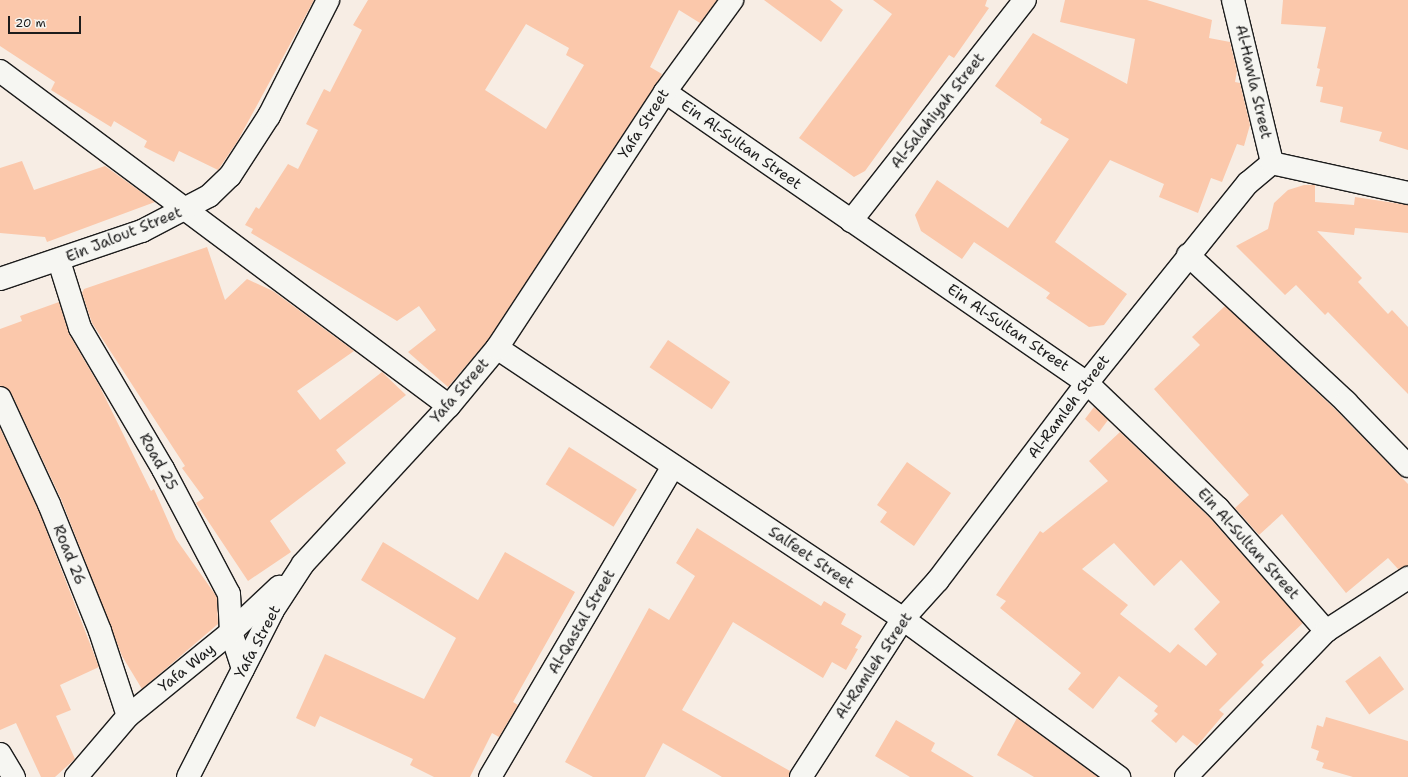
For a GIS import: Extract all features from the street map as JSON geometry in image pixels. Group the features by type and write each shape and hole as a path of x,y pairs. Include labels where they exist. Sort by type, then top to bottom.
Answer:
{"street":[{"name":"Ein Jalout Street","path":"0,279 59,261 188,210 209,196 234,170 269,116 328,0"},
{"name":"Yafa Street","path":"188,777 243,669 302,564 449,406 497,348 665,92 732,0"},
{"name":"Al-Salahiyah Street","path":"851,221 1025,0"},
{"name":"Al-Hawla Street","path":"1234,0 1272,164"},
{"path":"0,70 449,406"},
{"name":"Ein Al-Sultan Street","path":"665,92 1087,383 1218,508 1326,631"},
{"path":"1272,164 1407,190"},
{"name":"Al-Ramleh Street","path":"801,777 903,619 938,580 1087,383 1188,255 1248,183 1272,164"},
{"path":"1188,255 1346,402 1408,466"},
{"name":"Road 25","path":"59,261 80,328 163,469 229,594 231,632 243,669"},
{"name":"Salfeet Street","path":"497,348 903,619 1119,777"},
{"name":"Road 26","path":"0,398 49,504 100,631 128,716"},
{"name":"Al-Qastal Street","path":"490,777 673,466"},
{"name":"Yafa Way","path":"76,777 128,716 231,632 302,564"},
{"path":"1186,777 1326,631 1408,578"},
{"path":"0,754 14,777"}],"building":[{"path":"0,0 314,0 237,142 218,170 179,151 174,162 144,147 147,141 114,121 111,127 51,90 55,82 0,46"},
{"path":"368,0 717,0 700,23 679,10 650,67 662,74 660,78 487,341 448,387 408,352 436,330 419,306 397,321 251,233 253,229 245,225 256,207 259,209 288,164 298,169 318,130 306,124 324,89 330,92 362,30 353,25","holes":["526,24 569,48 566,55 584,65 546,129 485,90"]},
{"path":"764,0 830,0 843,10 821,42"},
{"path":"873,0 987,0 985,6 989,8 954,58 949,55 865,171 854,177 799,138 892,14"},
{"path":"1065,0 1147,0 1212,20 1209,38 1230,42 1237,71 1235,82 1240,83 1250,125 1244,146 1237,144 1222,182 1211,178 1198,213 1159,197 1164,184 1110,160 1055,242 1127,294 1104,325 1089,327 1046,298 1050,293 974,242 962,259 921,231 915,215 937,180 1008,228 1069,139 1040,123 1042,119 995,86 1033,33 1127,84 1135,39 1060,22"},
{"path":"1283,0 1408,0 1408,150 1379,141 1382,132 1340,122 1343,107 1320,102 1323,87 1316,86 1320,69 1317,68 1326,27 1281,24"},
{"path":"22,161 34,190 105,166 155,202 47,242 45,237 0,233 0,168"},
{"path":"1304,185 1315,185 1315,202 1354,205 1355,197 1408,205 1408,233 1355,228 1354,235 1317,231 1362,278 1358,282 1388,314 1392,310 1408,327 1408,394 1328,312 1325,315 1296,285 1285,295 1236,246 1268,229 1274,203 1288,190"},
{"path":"207,247 225,300 247,279 273,291 354,351 297,391 320,420 382,372 406,395 336,450 346,463 270,521 291,552 248,581 196,503 204,498 182,468 185,466 92,323 82,293 84,289"},
{"path":"59,302 69,334 100,387 151,491 154,489 176,539 217,597 218,624 142,689 122,656 61,499 11,393 0,386 0,329 22,321 20,316"},
{"path":"1225,306 1337,411 1408,484 1408,566 1398,569 1388,558 1346,593 1282,514 1259,535 1235,508 1249,495 1154,389 1200,345 1192,337"},
{"path":"668,340 730,382 712,409 650,367"},
{"path":"1094,407 1108,420 1099,432 1085,419"},
{"path":"0,428 38,509 99,667 60,685 71,710 56,716 75,759 55,777 41,777 16,723 0,730"},
{"path":"1120,432 1209,517 1303,623 1261,662 1264,665 1219,710 1224,714 1197,746 1183,735 1176,743 1151,721 1158,714 1154,711 1158,706 1119,676 1093,709 1068,689 1081,673 1000,608 1006,601 996,595 1040,531 1043,533 1108,481 1089,461","holes":["1114,543 1154,586 1181,560 1220,602 1194,629 1217,654 1206,666 1178,644 1170,653 1120,614 1128,605 1082,569"]},
{"path":"569,447 637,489 614,527 546,484"},
{"path":"907,462 951,493 914,546 880,522 887,512 877,505"},
{"path":"697,528 821,606 824,601 846,614 841,624 862,636 855,648 858,649 846,670 832,662 823,678 733,622 682,710 790,771 789,777 722,777 663,743 645,777 593,777 565,762 649,608 669,620 695,576 676,563"},
{"path":"383,542 478,600 505,552 575,592 513,702 518,705 499,737 492,733 470,777 434,777 410,765 413,759 320,716 315,727 296,718 325,654 424,699 456,638 361,580"},
{"path":"1380,656 1404,689 1369,714 1345,681"},
{"path":"1326,717 1408,741 1408,777 1353,777 1322,768 1324,763 1316,760 1319,751 1311,748 1317,725 1323,727"},
{"path":"1017,718 1098,777 1034,777 997,755"},
{"path":"896,720 935,743 931,751 974,777 910,777 875,756"}]}
